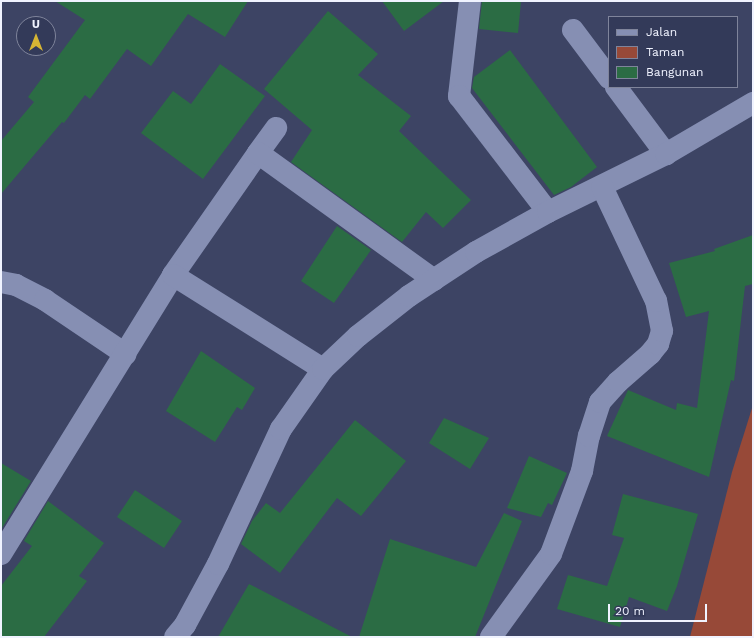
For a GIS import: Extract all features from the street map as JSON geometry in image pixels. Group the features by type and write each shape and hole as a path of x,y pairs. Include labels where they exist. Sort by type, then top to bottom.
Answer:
{"street":[{"path":"470,1 459,96 548,212"},
{"path":"573,30 608,77"},
{"path":"617,88 666,154"},
{"path":"175,637 185,625 218,564 281,429 323,369 358,336 434,280 476,252 548,212 602,187 666,154 753,102"},
{"path":"1,554 173,275 276,128"},
{"path":"258,153 434,280"},
{"path":"491,637 551,554 582,471 589,436 600,402 618,382 650,354 658,344 662,331 656,301 602,187"},
{"path":"173,275 323,369"},
{"path":"1,282 16,285 45,300 125,354"}],"green space":[{"path":"753,405 753,637 690,637 732,472"}],"building":[{"path":"55,1 248,1 225,37 188,14 151,66 127,49 90,99 85,95 64,123 62,122 1,194 1,141 34,102 28,97 85,20"},
{"path":"382,1 444,1 404,31"},
{"path":"482,1 521,1 518,33 479,29"},
{"path":"328,11 378,54 358,75 411,116 399,131 471,200 443,228 426,212 402,242 291,162 312,130 264,89"},
{"path":"510,50 597,167 571,187 554,195 472,88 474,77"},
{"path":"220,64 265,96 203,179 141,133 173,91 191,104"},
{"path":"337,226 371,250 334,303 301,281"},
{"path":"753,235 753,284 745,286 734,381 731,380 709,477 607,436 628,390 676,410 677,403 697,408 709,311 686,317 669,263 715,251 714,249"},
{"path":"201,351 255,388 242,410 237,407 215,442 166,411"},
{"path":"444,418 489,438 470,469 429,443"},
{"path":"355,420 406,461 361,516 337,498 280,573 241,544 252,521 266,503 280,513"},
{"path":"529,456 567,473 552,505 548,503 541,517 507,508"},
{"path":"1,463 31,481 2,528 1,527"},
{"path":"135,490 182,521 164,548 117,517"},
{"path":"623,494 698,514 677,586 667,611 629,597 620,627 557,609 568,575 607,586 624,538 612,535"},
{"path":"48,501 104,543 79,576 87,581 44,637 1,637 1,586 32,546 24,541"},
{"path":"504,513 522,521 475,637 359,637 390,539 476,567"},
{"path":"249,584 352,637 218,637"}]}
